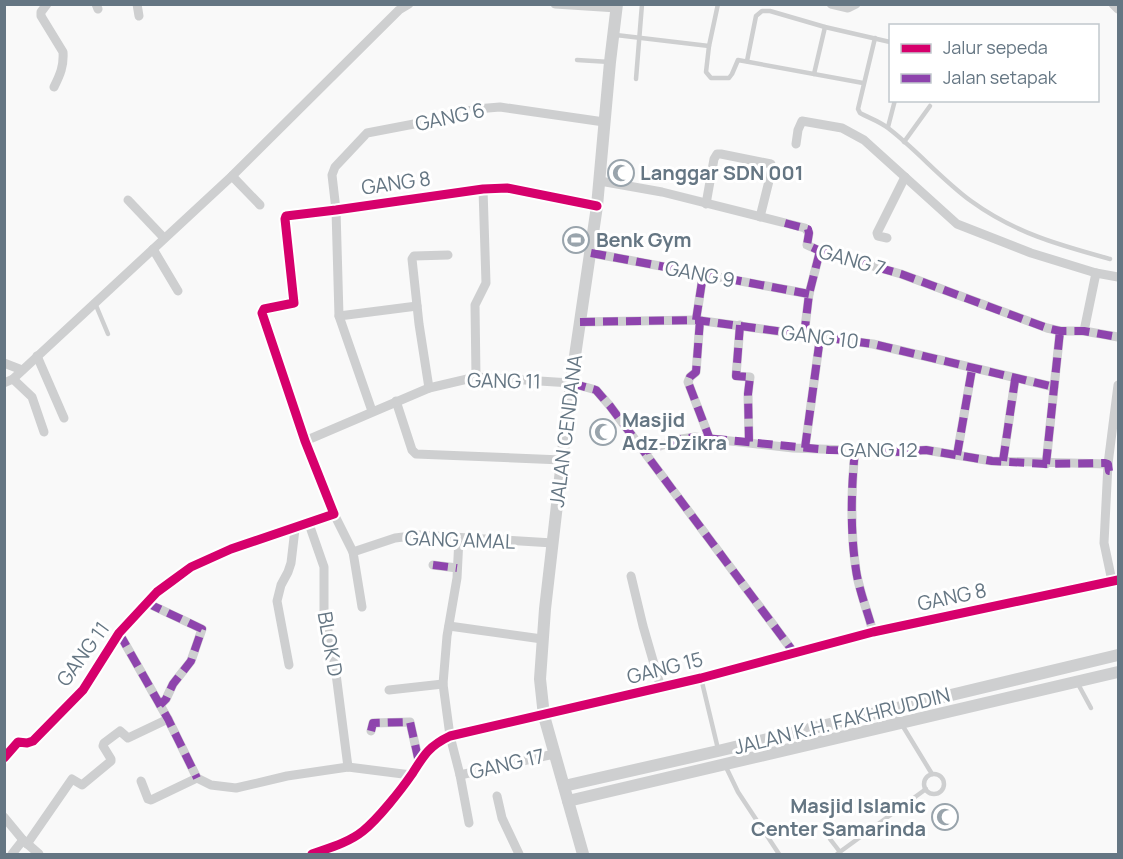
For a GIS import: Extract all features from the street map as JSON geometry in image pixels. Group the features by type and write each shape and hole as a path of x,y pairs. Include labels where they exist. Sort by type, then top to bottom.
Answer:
{"street":[{"path":"47,4 41,16 63,52 62,71 54,87"},
{"path":"137,4 139,16"},
{"path":"44,432 32,398 9,381 232,176 391,17 409,4"},
{"path":"555,4 617,6"},
{"path":"831,4 848,8 856,4"},
{"path":"1113,4 1119,9"},
{"name":"JALAN CENDANA","path":"583,855 543,716 540,679 542,639 562,460 597,206 617,6"},
{"name":"GANG 6","path":"336,210 333,171 367,133 476,109 500,107 604,122"},
{"path":"796,144 802,121 842,128 872,147 957,224 1031,253 1096,273 1119,277"},
{"path":"706,204 714,159 717,154 771,164 772,169 760,217"},
{"path":"232,176 260,205"},
{"path":"887,238 878,236 877,233 905,177"},
{"name":"GANG 7","path":"600,181 662,192 808,229 807,245 820,251 901,274 1017,318 1060,331 1084,331 1119,337"},
{"name":"GANG 8","path":"305,441 262,313 264,309 293,302 285,217 287,215 483,189 507,188 597,206"},
{"path":"477,377 475,305 486,283 483,189"},
{"path":"128,200 164,238"},
{"path":"336,210 339,315 372,411"},
{"path":"153,249 178,291"},
{"path":"804,336 809,294 820,251"},
{"name":"GANG 9","path":"591,253 809,294"},
{"path":"429,388 412,257 448,255"},
{"path":"1084,331 1096,273"},
{"path":"703,274 696,372 688,382 709,437"},
{"path":"339,315 417,306"},
{"name":"GANG 10","path":"580,322 698,320 873,344 1016,380 1054,387"},
{"path":"740,326 736,376 750,376 748,442"},
{"path":"1046,464 1060,331"},
{"path":"805,448 820,338"},
{"path":"37,356 64,418"},
{"path":"4,363 22,370"},
{"path":"957,455 972,369"},
{"name":"GANG 11","path":"305,441 429,388 477,377 571,383"},
{"path":"1003,461 1016,380"},
{"path":"571,383 596,390 645,451 795,654"},
{"path":"1115,580 1104,543 1119,385"},
{"path":"396,401 416,454 562,460"},
{"name":"GANG 12","path":"645,451 681,439 709,437 805,448 900,452 926,450 1003,461 1112,469"},
{"path":"305,441 334,514 353,552 362,607"},
{"path":"855,450 851,516 856,572 873,632"},
{"name":"GANG 11","path":"4,758 8,747 18,742 33,741 83,690 119,633 157,592 191,567 231,549 334,514"},
{"name":"BLOK D","path":"309,524 324,567 323,602 335,666 348,767"},
{"path":"289,665 277,601 280,585 291,563 295,529"},
{"name":"GANG AMAL","path":"353,552 404,537 420,535 553,543"},
{"path":"459,538 443,684 450,736 469,823"},
{"path":"433,566 457,568"},
{"path":"631,576 661,688"},
{"name":"GANG 8","path":"795,654 873,632 1115,580"},
{"path":"147,603 202,629 191,661 172,684 166,699 160,705"},
{"path":"449,626 542,639"},
{"path":"119,633 168,719 197,778 211,785 236,788 287,776 348,767 411,775"},
{"name":"GANG 15","path":"450,736 661,688 795,654"},
{"name":"JALAN K.H. FAKHRUDDIN","path":"564,786 1119,655"},
{"name":"JALAN K.H. FAKHRUDDIN","path":"568,801 1119,672"},
{"path":"389,690 443,684"},
{"path":"12,855 25,842 72,779 82,785 111,761 103,743 120,731 128,738 168,719"},
{"path":"371,731 374,723 410,722 418,762"},
{"path":"312,855 339,845 362,832 435,743 450,736"},
{"name":"GANG 17","path":"460,775 554,754"},
{"path":"141,781 148,799 152,800 197,778"},
{"path":"497,796 502,818 519,855"},
{"path":"4,817 39,855"}],"lane":[{"path":"636,79 642,4"},
{"path":"718,4 706,72 711,78 729,78 736,61 747,61 863,83"},
{"path":"747,61 756,16 762,11 770,11 825,27 889,42"},
{"path":"814,74 825,27"},
{"path":"614,35 709,46"},
{"path":"875,38 863,83 858,109 860,113 888,127 945,181 999,219 1041,240 1110,259"},
{"path":"577,60 610,62"},
{"path":"888,127 894,102"},
{"path":"904,142 930,106"},
{"path":"95,303 108,334"},
{"path":"701,678 718,751"},
{"path":"1077,682 1090,708"},
{"path":"892,709 932,774 941,776 944,786 936,794 926,789 925,780 932,774"},
{"path":"725,765 738,792 779,855"},
{"path":"830,839 838,854 926,789"}],"marked path":[{"path":"785,223 808,229 807,245 820,251 901,274 1047,328 1118,337"},
{"path":"804,336 809,294 820,251"},
{"path":"591,253 809,294"},
{"path":"696,320 703,275"},
{"path":"580,322 696,320 873,344 1054,387"},
{"path":"700,320 696,372 688,382 709,437"},
{"path":"740,325 736,376 750,377 749,442"},
{"path":"1046,464 1060,331"},
{"path":"805,448 820,338"},
{"path":"957,455 972,369"},
{"path":"1003,461 1015,380"},
{"path":"571,383 596,390 610,406 795,654"},
{"path":"645,451 681,439 695,437 829,450 900,452 926,450 992,461 1046,464 1105,463 1108,464 1109,471 1118,472"},
{"path":"855,450 852,510 854,555 859,586 873,632"},
{"path":"433,565 457,568"},
{"path":"147,603 202,629 191,661 160,705"},
{"path":"119,633 168,719 197,778"},
{"path":"371,731 373,723 410,722 419,762"}],"cycle path":[{"path":"4,758 18,742 33,741 83,690 119,633 157,592 191,567 231,549 334,514 305,441 262,313 264,309 294,303 286,216 483,189 507,188 597,206"},
{"path":"312,854 345,842 363,831 396,796 428,752 437,743 450,736 701,678 873,632 1118,580"}],"place":[{"name":"Langgar SDN 001","path":"621,173"},
{"name":"Benk Gym","path":"576,240"},
{"name":"Masjid Adz-Dzikra","path":"603,432"},
{"name":"Masjid Islamic Center Samarinda","path":"945,817"}]}
